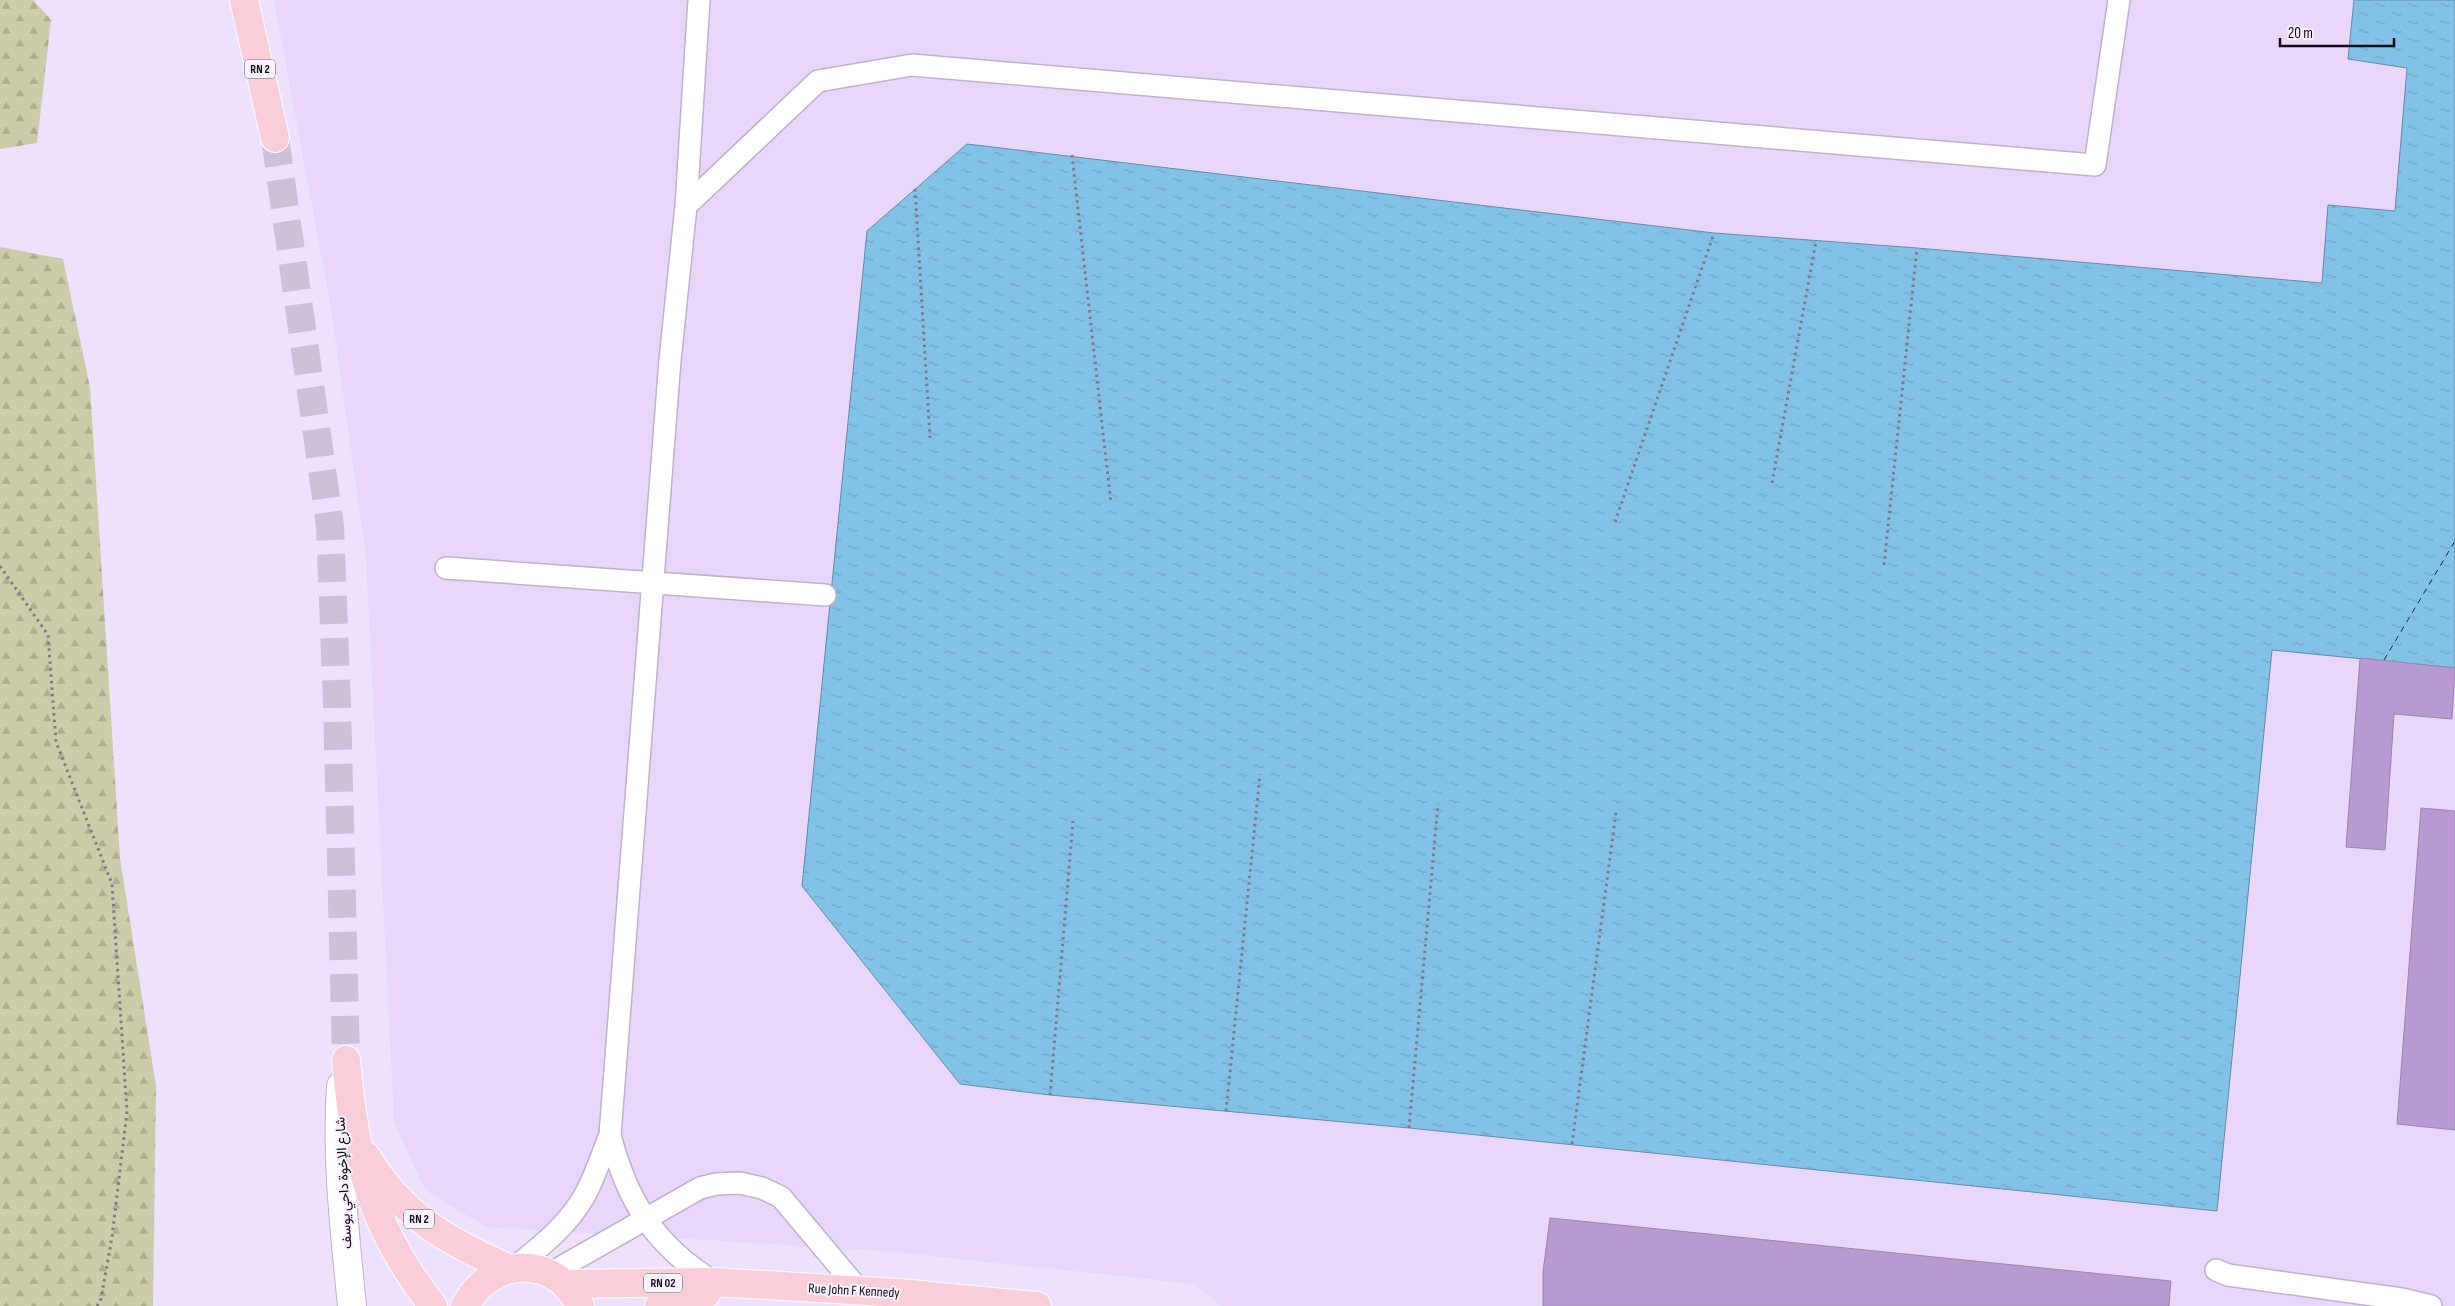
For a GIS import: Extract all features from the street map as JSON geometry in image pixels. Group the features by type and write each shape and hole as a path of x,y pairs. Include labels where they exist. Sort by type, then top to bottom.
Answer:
{"main road":[{"name":"RN 2","path":"244,0 275,138"},
{"name":"شارع الإخوة داحي يوسف","path":"352,1306 339,1110 346,1060 356,1139"},
{"name":"RN 2","path":"356,1139 393,1195 429,1228 451,1241 512,1269"},
{"name":"RN 2","path":"356,1139 362,1171 386,1232 401,1261 433,1306"},
{"name":"Rue John F Kennedy","path":"512,1269 535,1269 564,1288 714,1282 859,1290 1038,1306"},
{"path":"465,1306 481,1284 512,1269"},
{"name":"Rue John F Kennedy","path":"659,1306 698,1294 760,1285"}],"lane":[{"path":"698,0 686,206 670,360 610,1135 617,1164 629,1192 655,1234 683,1261 714,1282"},
{"path":"686,206 818,81 912,65 2095,165 2119,0"},
{"path":"446,568 825,595"},
{"path":"512,1269 555,1235 572,1215 586,1192 610,1135"},
{"path":"564,1288 644,1218 700,1188 716,1184 740,1184 762,1188 781,1197 859,1290"},
{"path":"2216,1270 2228,1275 2402,1299 2431,1306"}],"path":[{"path":"1072,154 1110,504"},
{"path":"915,189 930,438"},
{"path":"1615,522 1714,233"},
{"path":"1772,483 1816,241"},
{"path":"1884,565 1917,248"},
{"path":"0,566 48,635 56,742 112,884 128,1112 112,1237 101,1299 96,1306"},
{"path":"1226,1111 1260,774"},
{"path":"1409,1128 1438,804"},
{"path":"1572,1144 1616,812"},
{"path":"1050,1095 1073,821"}],"shaded area":[{"path":"274,0 2354,0 2348,59 2407,68 2395,211 2328,205 2322,283 1917,248 1714,233 967,144 960,1084 1050,1095 1409,1128 2217,1211 2272,650 2455,668 2455,1306 1221,1306 1195,1284 883,1251 486,1227 425,1190 394,1122 366,556 331,309"}],"green space":[{"path":"0,0 33,0 51,20 37,143 0,149"},
{"path":"0,247 63,259 90,387 120,858 156,1086 153,1306 0,1306"}],"water":[{"path":"2354,0 2455,0 2455,668 2272,650 2217,1211 1409,1128 1050,1095 960,1084 802,886 867,231 967,144 1714,233 1917,248 2322,283 2328,205 2395,211 2407,68 2348,59"}],"building":[{"path":"2360,658 2455,668 2452,719 2394,714 2385,850 2346,847"},
{"path":"2421,808 2455,811 2455,1130 2397,1124"},
{"path":"1550,1218 2171,1281 2169,1306 1543,1306 1543,1272"}],"ferry route":[{"path":"2384,660 2455,541"}],"tunnel":[{"path":"275,138 330,526 337,705 346,1060"}]}
